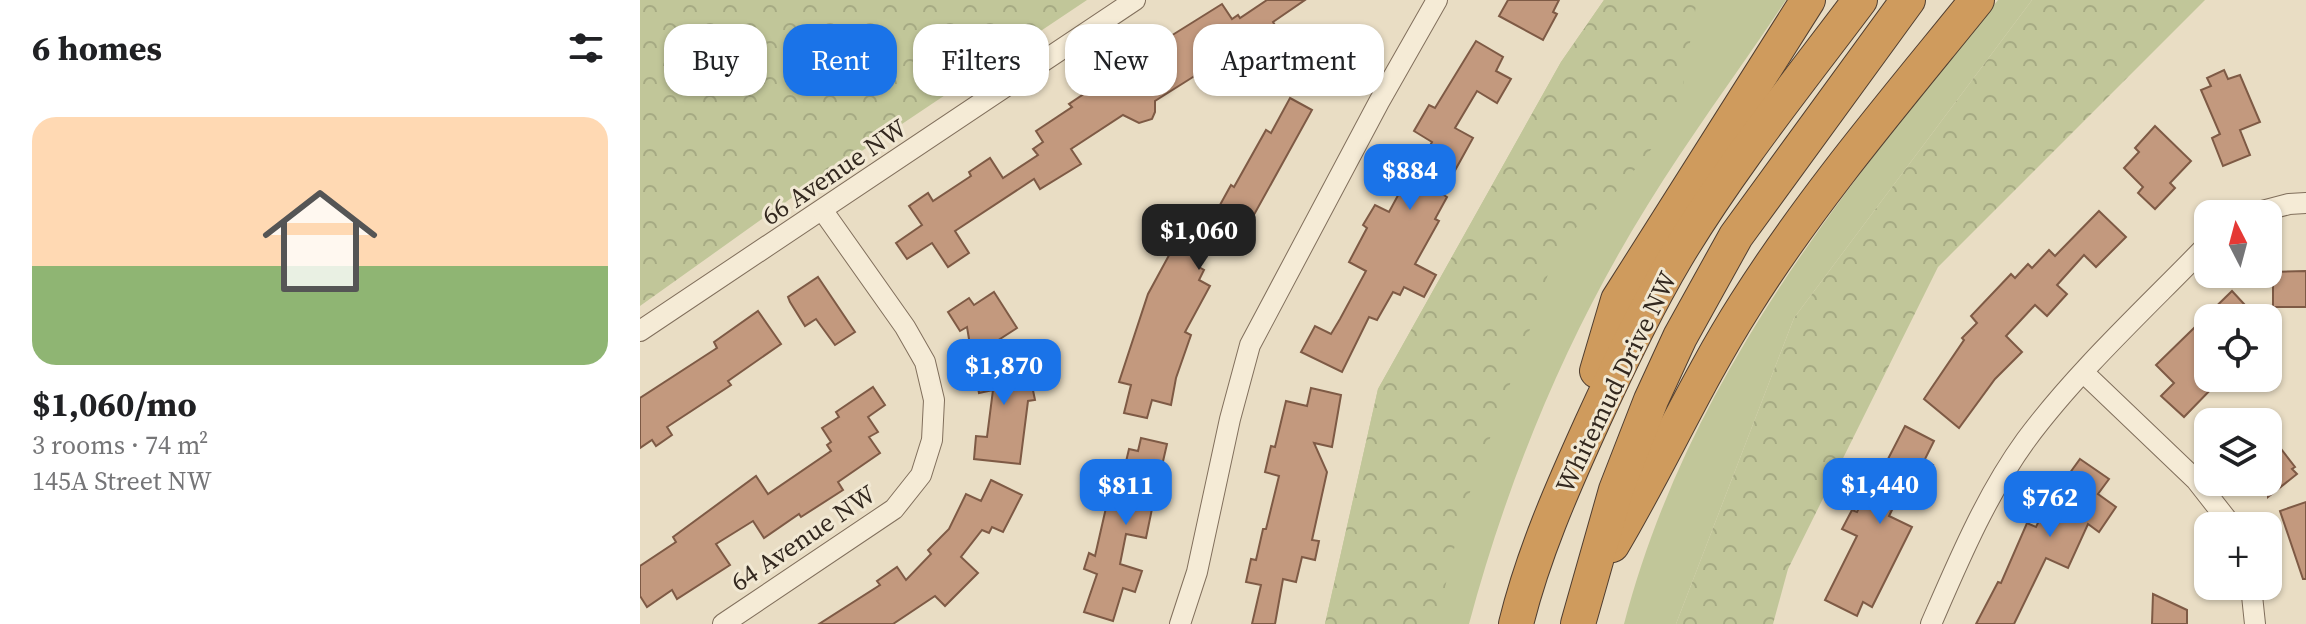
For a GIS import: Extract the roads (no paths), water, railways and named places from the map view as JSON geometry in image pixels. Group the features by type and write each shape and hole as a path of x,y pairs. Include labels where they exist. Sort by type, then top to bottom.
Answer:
{"highway":[{"path":"1566,480 1618,300 1808,0"},
{"name":"Whitemud Drive NW","path":"1516,624 1566,480 1629,342 1677,255 1757,138 1860,0"},
{"name":"Whitemud Drive NW","path":"1578,624 1616,490 1651,400 1680,337 1736,236 1908,0"},
{"path":"1586,590 1652,478 1706,372 1797,226 1977,0"}],"street":[{"name":"66 Avenue NW","path":"640,331 1135,0"},
{"path":"1180,624 1197,572 1230,419 1250,345 1437,0"},
{"path":"2282,206 2306,203"},
{"name":"64 Avenue NW","path":"723,624 894,509 921,475 932,440 935,421 931,381 916,344 823,211"},
{"path":"1931,624 1997,486 2026,441 2084,373 2194,259"},
{"path":"2084,373 2196,480 2221,512"},
{"path":"2252,600 2255,624"}]}
